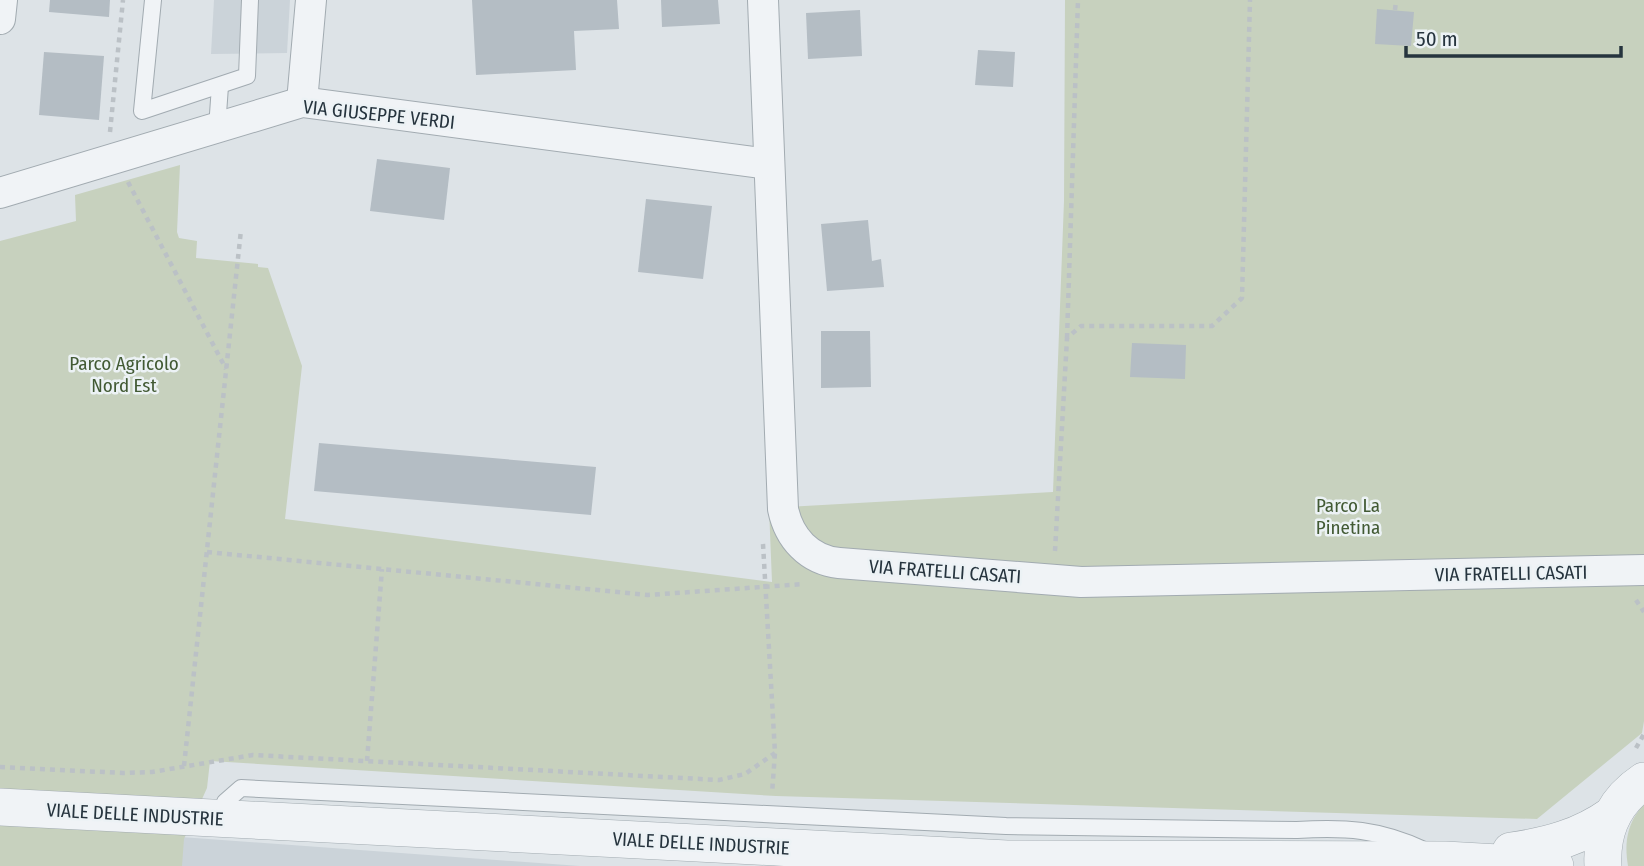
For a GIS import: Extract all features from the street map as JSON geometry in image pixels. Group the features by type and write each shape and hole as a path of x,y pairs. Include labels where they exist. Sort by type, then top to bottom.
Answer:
{"street":[{"path":"0,19 2,0"},
{"path":"302,102 311,0"},
{"name":"VIA FRATELLI CASATI","path":"763,0 783,509 792,533 802,546 819,559 827,562 1081,582 1644,570"},
{"name":"VIA GIUSEPPE VERDI","path":"0,193 302,102 768,164"},
{"path":"1603,866 1603,843 1612,816 1625,796 1644,781"},
{"name":"VIALE DELLE INDUSTRIE","path":"0,807 221,818 1006,843 1555,866"},
{"name":"VIALE DELLE INDUSTRIE","path":"1445,860 1541,846 1581,834 1612,816"}],"lane":[{"path":"153,0 142,111 247,76 250,0"},
{"path":"217,128 220,86"},
{"path":"221,818 225,802 241,788 771,815 1006,843"}],"path":[{"path":"123,0 110,137 116,159 226,369"},
{"path":"1053,579 1067,338 1078,0"},
{"path":"1067,338 1081,326 1212,326 1242,298 1250,0"},
{"path":"1395,10 1396,0"},
{"path":"184,766 241,230"},
{"path":"763,536 775,753 771,815"},
{"path":"206,552 648,595 811,584"},
{"path":"368,761 382,569"},
{"path":"0,767 152,772 253,755 728,779 753,770 775,753"}],"shaded area":[{"path":"214,0 290,0 287,53 211,54"},
{"path":"181,837 580,866 180,866"}],"green space":[{"name":"Parco La Pinetina","path":"1065,0 1644,0 1644,721 1642,733 1537,819 776,796 210,761 207,788 184,839 182,866 0,866 0,241 76,221 75,195 180,165 179,238 197,241 196,258 258,264 258,267 268,268 302,366 285,519 772,582 769,508 1053,492 1064,201"},
{"path":"1644,804 1644,866 1628,866 1628,833"}],"building":[{"path":"50,0 110,0 109,17 49,12"},
{"path":"472,0 617,0 619,29 574,31 576,70 476,75"},
{"path":"661,0 718,0 720,24 662,27"},
{"path":"1377,9 1414,12 1411,46 1375,44"},
{"path":"860,10 862,56 808,59 806,13"},
{"path":"978,50 1015,52 1013,87 975,85"},
{"path":"44,52 104,56 99,120 39,115"},
{"path":"377,159 450,168 444,220 370,211"},
{"path":"646,199 712,206 703,279 638,272"},
{"path":"868,220 872,261 881,259 884,287 827,291 821,224"},
{"path":"821,331 870,331 871,387 821,388"},
{"path":"1132,343 1186,345 1185,379 1130,377"},
{"path":"319,443 596,467 591,515 314,491"}],"park label":[{"name":"Parco Agricolo Nord Est","path":"124,374"}]}
